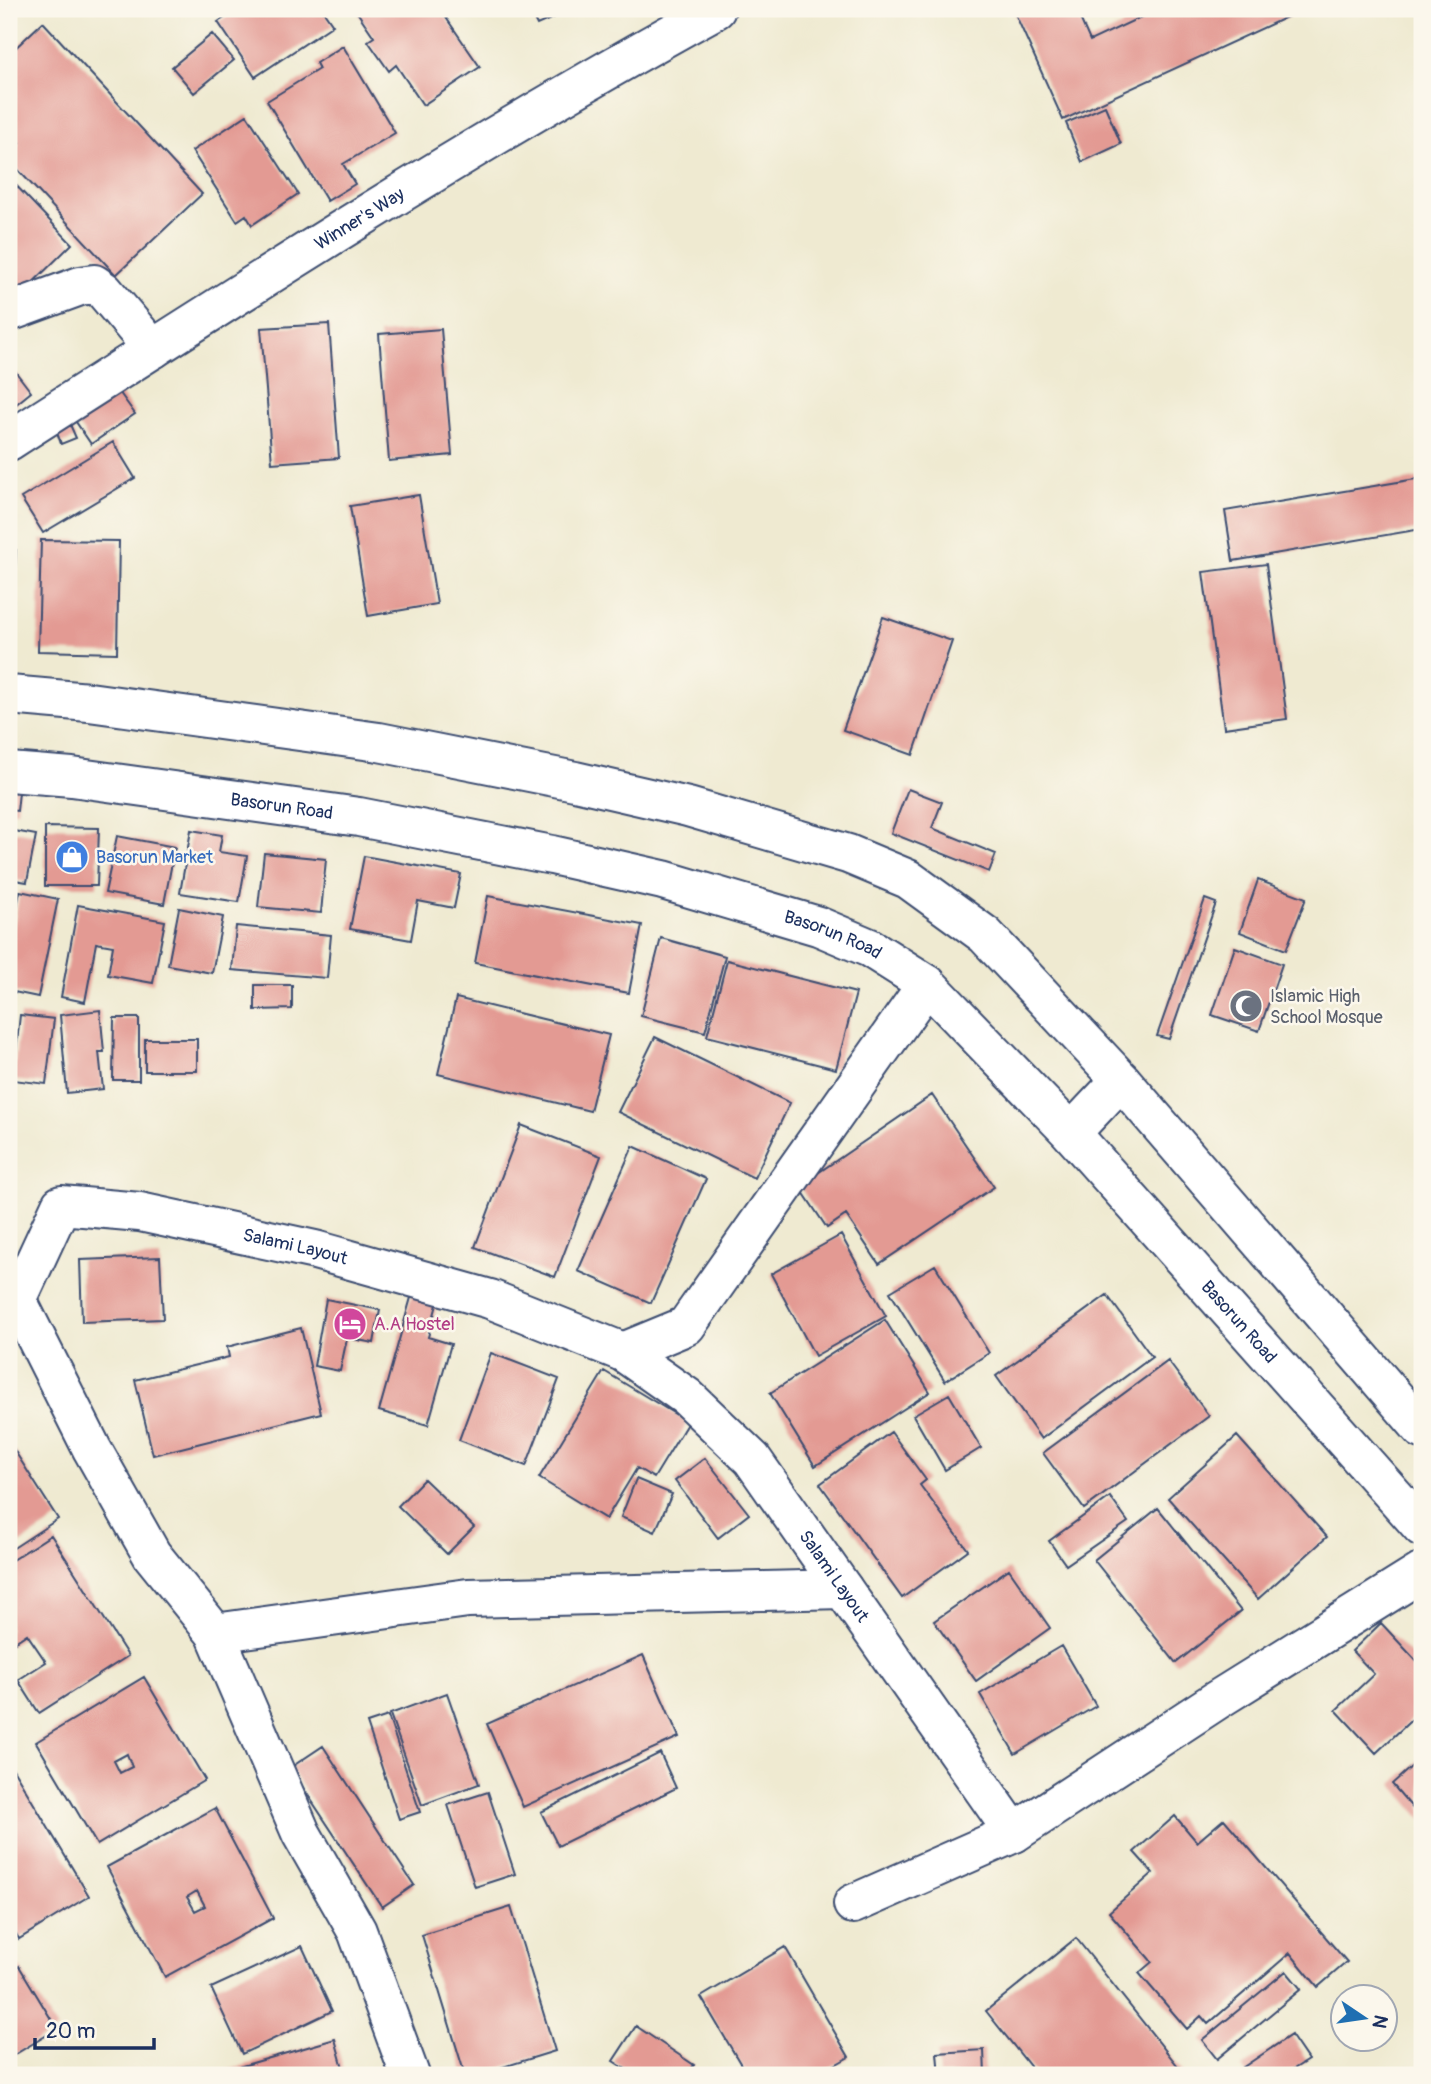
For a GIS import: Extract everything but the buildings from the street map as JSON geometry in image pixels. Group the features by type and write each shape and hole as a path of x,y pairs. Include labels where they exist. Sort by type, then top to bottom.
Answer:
{"street":[{"name":"Winner's Way","path":"9,441 283,266 628,57 716,9"},
{"path":"9,312 80,286 93,284 104,290 153,349"},
{"path":"9,695 89,702 392,745 575,781 688,807 848,855 908,879 985,936 1121,1080 1422,1429"},
{"name":"Basorun Road","path":"9,772 72,777 359,817 552,855 663,880 818,926 870,948 927,984 1071,1133 1422,1527"},
{"path":"623,1352 686,1326 927,984"},
{"path":"1071,1133 1121,1080"},
{"name":"Salami Layout","path":"215,1633 152,1555 92,1449 17,1300 61,1205 140,1212 316,1250 490,1299 623,1352 687,1397 751,1459 1014,1833"},
{"path":"853,1904 1014,1833 1217,1700 1422,1572"},
{"path":"410,2075 357,1931 301,1833 215,1633 468,1598 843,1589"}],"place":[{"name":"Basorun Market","path":"72,857"},
{"name":"Islamic High School Mosque","path":"1246,1006"},
{"name":"A.A Hostel","path":"350,1324"}]}
